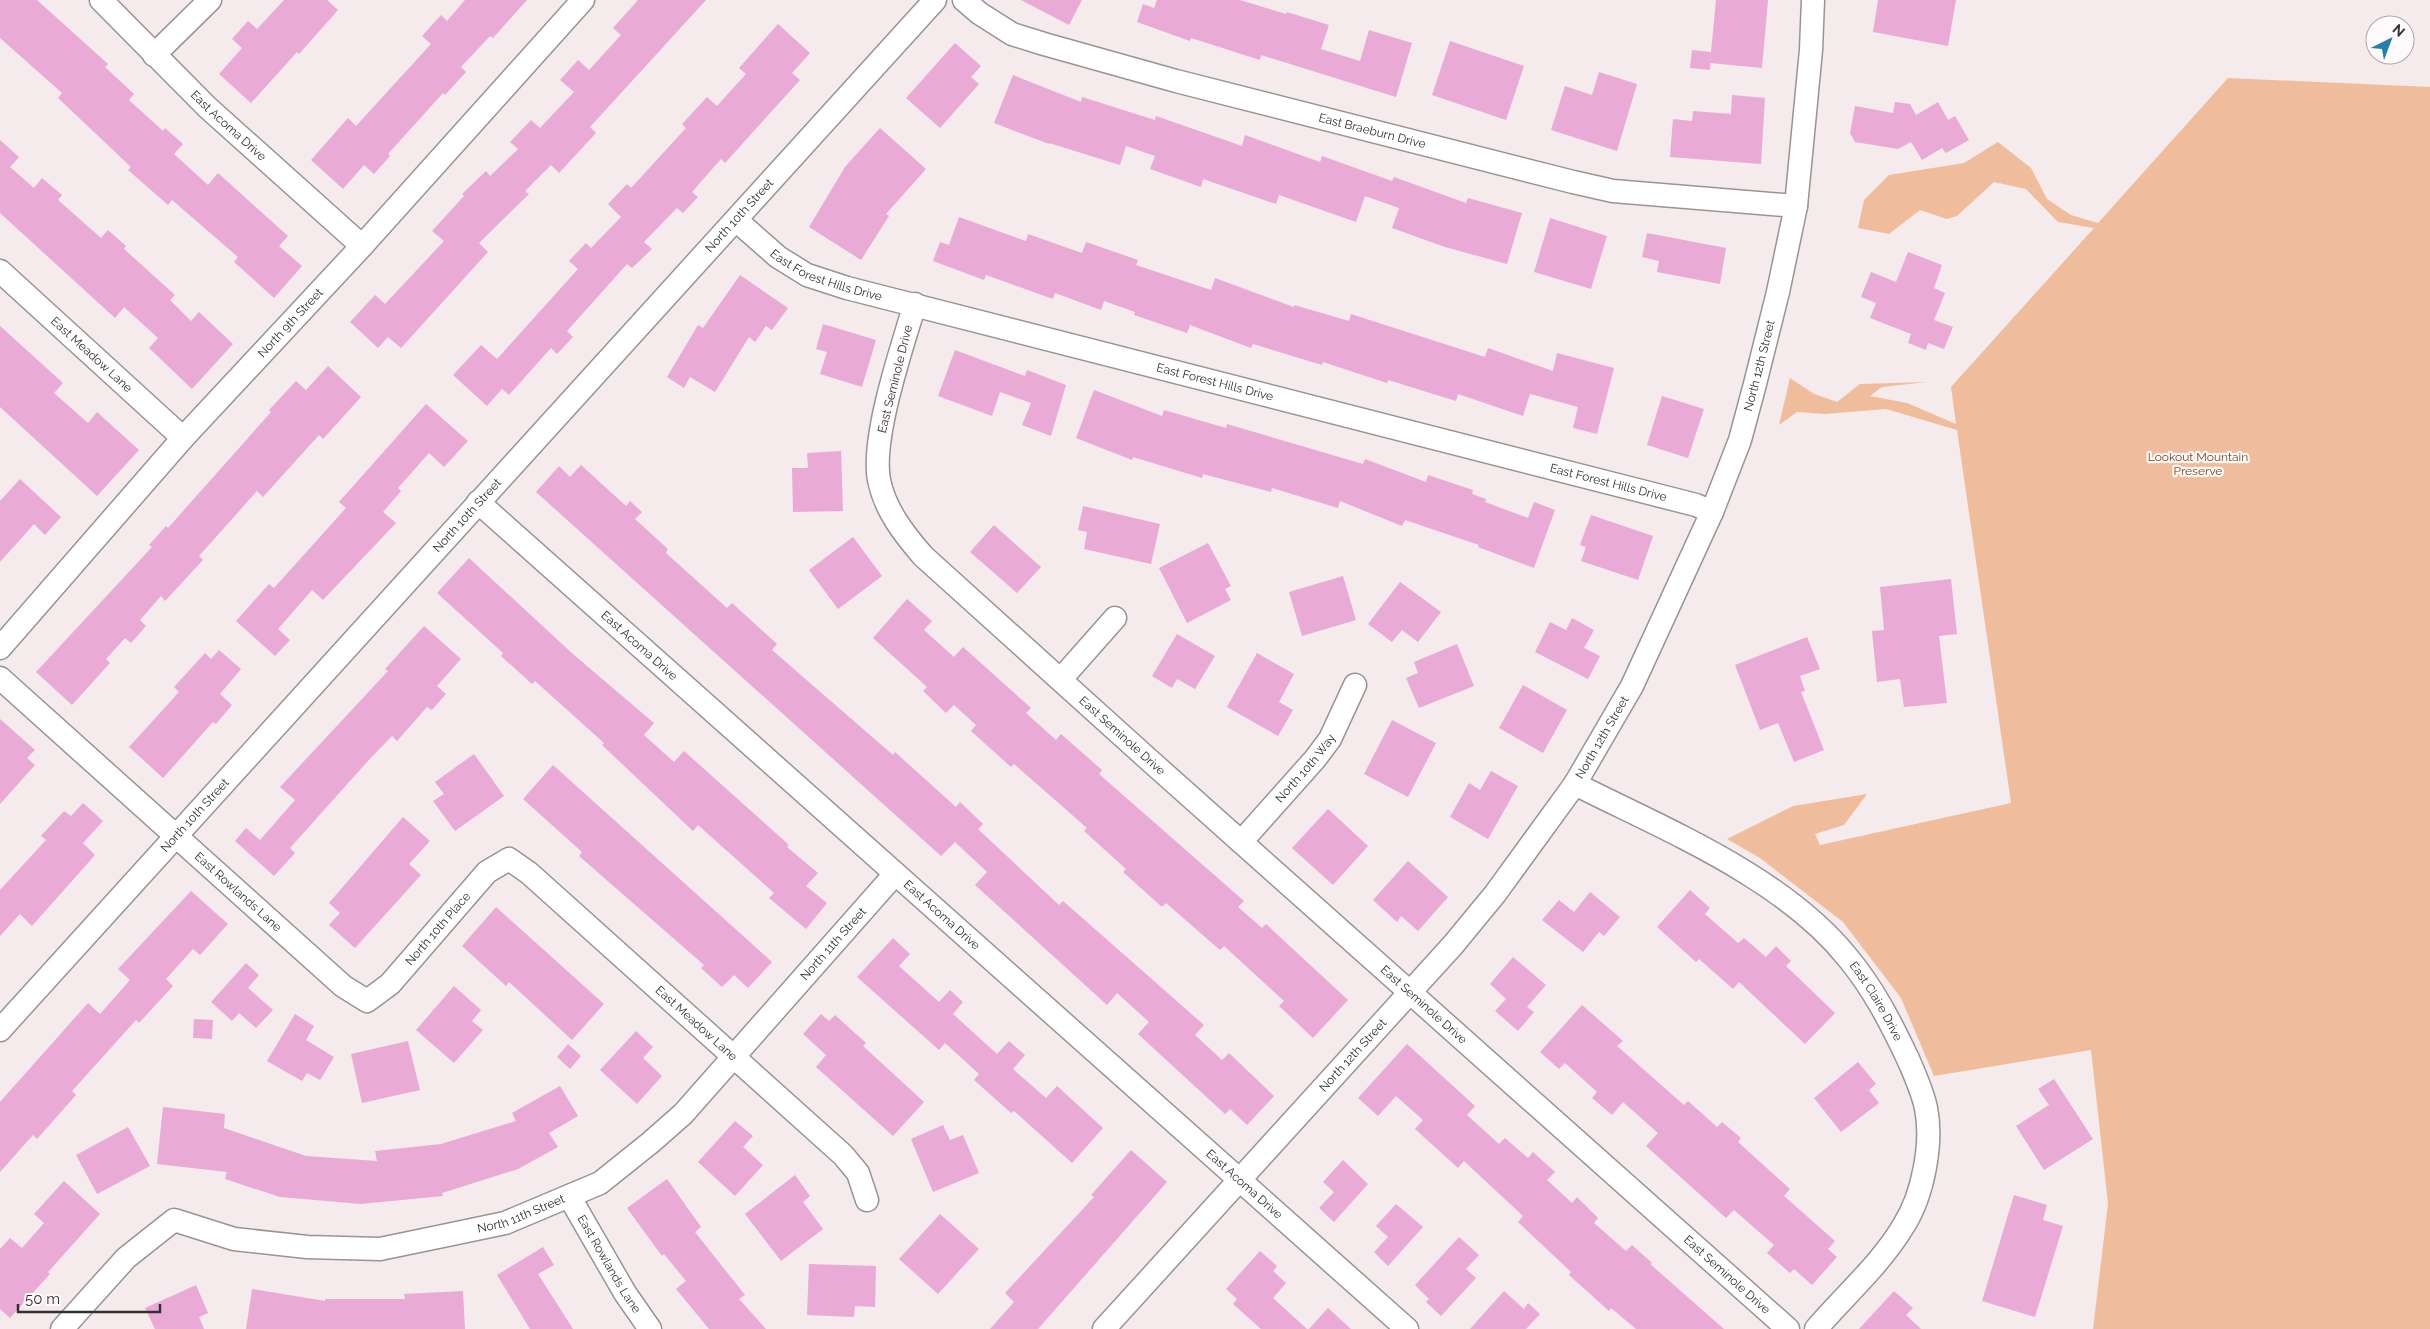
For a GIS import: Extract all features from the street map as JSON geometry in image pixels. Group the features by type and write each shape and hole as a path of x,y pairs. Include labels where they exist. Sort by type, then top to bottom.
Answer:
{"street":[{"name":"East Acoma Drive","path":"101,0 206,107 362,246"},
{"path":"154,56 210,0"},
{"name":"North 9th Street","path":"0,648 183,438 362,246 583,0"},
{"name":"North 10th Street","path":"0,1030 935,0"},
{"name":"East Braeburn Drive","path":"964,0 979,13 1012,34 1044,44 1176,81 1564,180 1613,191 1796,206"},
{"name":"North 12th Street","path":"1104,1329 1238,1179 1411,992 1495,894 1575,784 1632,686 1712,512 1740,440 1755,384 1778,292 1796,206 1811,50 1813,0"},
{"name":"East Forest Hills Drive","path":"736,220 778,257 807,275 847,288 1696,504 1712,512"},
{"name":"East Meadow Lane","path":"0,271 183,438"},
{"name":"East Seminole Drive","path":"915,304 881,428 879,480 889,509 902,531 923,556 1788,1329"},
{"name":"East Acoma Drive","path":"478,502 1407,1329"},
{"path":"1061,679 1115,618"},
{"name":"East Rowlands Lane","path":"0,678 343,986 367,1001"},
{"name":"North 10th Way","path":"1241,842 1315,759 1330,739 1355,685"},
{"name":"East Claire Drive","path":"1575,784 1701,847 1771,888 1812,921 1847,956 1868,982 1897,1034 1919,1081 1926,1110 1927,1152 1921,1184 1905,1225 1852,1290 1816,1329"},
{"name":"East Meadow Lane","path":"509,859 529,872 843,1155 858,1173 867,1200"},
{"name":"North 10th Place","path":"367,1001 390,984 487,872 509,859"},
{"name":"North 11th Street","path":"62,1329 126,1258 174,1220 234,1239 307,1247 380,1249 505,1223 600,1182 650,1143 683,1114 895,874"},
{"name":"East Rowlands Lane","path":"569,1196 625,1293 650,1329"}],"green space":[{"name":"Lookout Mountain Preserve","path":"2228,78 2430,87 2430,1329 2093,1329 2108,1204 2091,1050 1934,1076 1901,998 1843,922 1760,858 1727,839 1793,806 1867,794 1844,825 1815,834 1820,845 2011,803 1957,430 1886,409 1825,414 1797,412 1779,425 1790,378 1814,394 1837,402 1860,384 1927,382 1882,387 1870,396 1907,403 1956,424 1951,387 2094,228 2058,222 2026,189 1994,182 1957,216 1947,219 1920,210 1889,234 1858,228 1864,200 1889,175 1964,163 1998,142 2031,168 2047,199 2071,215 2098,223"}],"building":[{"path":"0,0 37,0 108,64 105,67 134,94 129,100 163,131 165,128 183,144 174,154 208,185 218,173 288,236 279,246 302,266 274,298 234,262 238,257 172,200 168,205 128,170 131,167 58,98 62,93 0,38"},
{"path":"284,0 327,0 338,10 299,54 297,52 251,103 219,74 242,48 232,39 248,21 257,29"},
{"path":"465,0 527,0 493,38 490,36 461,67 466,72 445,95 443,93 388,154 390,156 374,174 364,165 343,189 311,160 348,118 356,126 431,44 422,36 441,15 447,21"},
{"path":"638,0 706,0 590,127 596,133 559,173 551,165 525,191 529,194 479,243 488,252 401,348 388,337 378,348 350,322 375,295 385,304 444,241 432,231 464,196 462,194 486,171 490,176 518,149 510,142 531,120 540,128 574,92 560,80 578,60 589,70 621,35 613,28"},
{"path":"1021,0 1082,0 1069,25"},
{"path":"1157,0 1240,0 1286,14 1287,12 1329,25 1321,49 1360,61 1369,30 1412,43 1396,97 1261,55 1260,60 1191,38 1190,41 1137,22 1143,4 1154,8"},
{"path":"1716,0 1768,0 1762,68 1710,63"},
{"path":"1878,0 1956,0 1948,46 1873,32"},
{"path":"778,24 810,53 792,73 800,80 725,163 721,159 692,192 698,197 683,213 677,208 644,242 652,249 632,268 627,264 567,331 573,337 557,354 551,348 509,395 502,389 487,406 453,375 481,345 497,359 578,269 569,261 586,243 591,248 621,217 608,204 627,184 631,188 686,128 682,124 707,97 717,106 746,74 739,68"},
{"path":"1450,41 1524,66 1506,120 1432,95"},
{"path":"955,43 981,66 971,77 979,84 940,128 906,98"},
{"path":"1692,50 1711,52 1710,70 1690,68"},
{"path":"1599,72 1637,84 1617,151 1551,130 1565,86 1592,95"},
{"path":"1013,75 1081,102 1082,97 1155,120 1156,116 1242,146 1245,135 1320,162 1322,156 1392,181 1394,177 1466,203 1468,198 1522,213 1507,264 1445,247 1392,228 1399,208 1365,196 1356,222 1279,195 1276,204 1203,179 1201,187 1150,169 1155,156 1126,146 1120,165 1049,144 994,123"},
{"path":"1732,95 1765,98 1761,164 1670,157 1673,119 1692,121 1693,111 1731,114"},
{"path":"1895,102 1910,104 1916,115 1938,102 1948,120 1955,116 1969,140 1946,153 1942,148 1922,160 1911,142 1898,149 1855,142 1850,133 1855,106 1893,113"},
{"path":"880,128 926,169 886,214 889,216 861,260 809,227 845,167"},
{"path":"0,140 19,157 10,167 34,188 42,178 62,195 58,200 101,238 108,230 126,246 124,249 175,295 170,300 191,321 199,312 233,344 192,389 149,348 158,338 124,307 115,318 0,213"},
{"path":"959,217 1026,241 1028,234 1082,253 1086,242 1138,260 1136,265 1211,290 1215,278 1294,307 1294,305 1349,321 1351,314 1485,357 1488,348 1553,371 1557,353 1614,368 1597,434 1573,428 1578,407 1530,394 1523,416 1458,394 1456,401 1388,380 1387,383 1323,362 1322,365 1253,344 1251,348 1190,325 1187,333 1134,315 1135,312 1104,301 1101,310 1055,293 1053,299 986,275 984,280 933,261 940,242 949,245"},
{"path":"1550,218 1607,236 1591,289 1534,272"},
{"path":"1647,233 1726,248 1720,284 1657,272 1659,261 1642,257"},
{"path":"1908,252 1942,265 1934,288 1945,293 1934,320 1953,327 1944,349 1928,343 1926,350 1908,343 1911,334 1870,318 1876,303 1861,297 1871,272 1896,282"},
{"path":"740,275 788,308 772,330 766,326 755,342 749,337 715,392 690,377 684,388 667,377 698,325 703,328"},
{"path":"823,324 876,340 862,387 820,374 827,352 816,349"},
{"path":"0,326 63,383 54,393 88,423 97,412 139,450 97,496 0,407"},
{"path":"955,350 1025,376 1027,370 1066,385 1051,436 1022,425 1031,403 1000,392 992,416 938,396"},
{"path":"328,366 361,397 323,439 319,435 263,497 257,491 199,556 203,560 165,601 161,596 140,620 146,626 131,643 125,638 106,659 110,663 72,705 36,672 152,547 149,545 166,526 168,528 271,412 269,410 296,381 306,390"},
{"path":"1094,390 1162,416 1164,410 1226,428 1227,424 1363,464 1365,459 1426,482 1428,475 1473,490 1472,494 1486,499 1485,502 1528,518 1534,502 1555,510 1534,568 1478,547 1479,545 1405,520 1402,526 1340,501 1338,508 1272,488 1271,492 1203,474 1202,478 1133,457 1132,460 1076,438"},
{"path":"1662,396 1704,409 1688,458 1647,445"},
{"path":"426,404 468,441 444,467 429,453 398,488 401,491 383,512 396,523 323,600 312,590 278,629 290,640 275,656 236,621 269,584 274,588 346,508 339,502"},
{"path":"841,451 843,511 793,512 792,468 808,468 807,453"},
{"path":"581,465 626,506 630,501 642,512 635,519 668,549 666,553 727,608 732,603 777,644 772,650 893,755 895,752 956,807 960,802 983,824 978,829 1059,905 1063,901 1204,1025 1195,1035 1222,1060 1229,1053 1274,1096 1247,1125 1230,1109 1225,1114 1138,1034 1149,1022 1117,993 1107,1005 975,885 987,872 955,842 941,856 536,492 559,466 570,477"},
{"path":"20,479 61,517 45,535 34,524 0,562 0,501"},
{"path":"1083,506 1160,524 1151,564 1084,549 1087,532 1078,530"},
{"path":"1591,515 1653,536 1638,580 1581,561 1586,547 1580,545"},
{"path":"994,525 1041,567 1017,593 970,552"},
{"path":"853,537 882,576 838,609 809,570"},
{"path":"1208,543 1231,586 1225,589 1231,600 1187,623 1159,568"},
{"path":"469,558 574,655 654,723 644,735 674,762 684,751 789,845 787,847 818,873 806,886 827,903 806,929 769,898 774,893 698,825 693,831 602,745 604,743 535,681 532,684 501,656 503,653 437,593"},
{"path":"1343,576 1356,620 1302,636 1289,592"},
{"path":"1951,579 1957,634 1939,636 1947,703 1904,707 1900,679 1877,682 1872,631 1884,630 1880,587"},
{"path":"1400,582 1441,612 1418,642 1402,630 1392,642 1368,624"},
{"path":"907,599 932,621 924,630 954,657 963,647 1031,708 1026,713 1056,740 1061,734 1102,770 1099,774 1244,901 1238,907 1262,928 1266,924 1348,1000 1313,1038 1279,1006 1284,1001 1224,946 1220,950 1166,903 1162,907 1123,872 1126,869 1084,831 1087,828 1014,764 1011,767 971,731 976,725 954,705 946,713 923,691 927,687 873,638"},
{"path":"1572,618 1594,630 1584,648 1600,656 1588,679 1535,652 1550,622 1566,630"},
{"path":"424,626 461,659 437,686 446,694 432,710 427,707 397,741 392,736 367,762 290,848 295,853 274,876 235,841 246,828 260,840 295,800 280,787 388,671 385,669"},
{"path":"1177,634 1215,656 1195,689 1177,679 1172,688 1152,676"},
{"path":"1807,637 1820,669 1800,676 1805,691 1801,692 1824,750 1794,762 1778,723 1760,730 1735,665"},
{"path":"1457,644 1474,686 1419,708 1406,678 1418,673 1414,662"},
{"path":"219,650 241,669 220,694 232,705 216,724 213,722 163,778 129,747 179,692 174,687 205,653 211,659"},
{"path":"1257,653 1294,674 1279,702 1293,710 1278,736 1227,707"},
{"path":"1523,685 1567,710 1543,753 1499,728"},
{"path":"0,719 35,750 27,758 35,765 0,804"},
{"path":"1392,720 1436,743 1408,797 1364,774"},
{"path":"474,754 504,796 455,831 433,801 444,794 435,782"},
{"path":"553,765 772,962 748,988 734,975 722,987 701,968 704,965 579,856 582,852 523,799"},
{"path":"1491,771 1518,786 1488,839 1450,817 1469,783 1480,790"},
{"path":"83,803 103,821 83,843 95,855 32,926 20,914 0,936 0,890 46,840 41,836 64,811 71,816"},
{"path":"1328,809 1368,846 1333,885 1292,848"},
{"path":"403,817 430,841 409,864 421,875 355,948 329,925 340,913 329,903"},
{"path":"1408,861 1448,897 1418,931 1401,916 1397,922 1373,900"},
{"path":"1690,890 1710,908 1705,914 1738,943 1744,938 1766,957 1776,946 1791,961 1786,966 1835,1013 1805,1044 1739,982 1733,989 1699,959 1696,962 1657,927"},
{"path":"191,891 228,924 200,955 193,949 166,979 173,986 139,1023 136,1020 72,1091 76,1095 37,1139 33,1135 0,1172 0,1102 88,1003 100,1014 130,980 118,969"},
{"path":"1590,892 1620,917 1604,936 1599,932 1583,952 1542,920 1559,900 1574,912"},
{"path":"496,907 604,1004 572,1040 509,982 506,986 462,946"},
{"path":"893,938 910,954 899,966 939,1002 950,990 963,1002 953,1014 997,1054 1009,1041 1025,1055 1013,1069 1046,1098 1057,1086 1103,1128 1072,1163 1014,1111 1011,1113 974,1080 979,1074 945,1043 939,1050 857,977"},
{"path":"1513,957 1546,985 1527,1007 1534,1012 1518,1031 1495,1011 1506,999 1490,984"},
{"path":"246,963 259,975 248,988 273,1010 256,1028 239,1013 232,1021 211,1002"},
{"path":"454,986 481,1010 472,1021 483,1030 454,1063 416,1030"},
{"path":"1582,1005 1623,1041 1617,1046 1684,1105 1688,1101 1717,1127 1722,1122 1741,1138 1738,1142 1790,1189 1784,1196 1835,1241 1828,1249 1837,1257 1812,1285 1794,1269 1790,1273 1767,1253 1774,1245 1734,1210 1726,1218 1646,1146 1658,1133 1623,1102 1612,1115 1592,1098 1597,1092 1565,1063 1559,1069 1540,1052"},
{"path":"295,1014 314,1026 306,1040 334,1057 320,1080 307,1073 302,1081 267,1061"},
{"path":"821,1014 829,1021 835,1015 866,1043 863,1046 924,1102 893,1136 816,1067 826,1055 803,1034"},
{"path":"194,1019 213,1020 212,1039 193,1038"},
{"path":"636,1031 653,1047 643,1058 662,1076 637,1104 600,1070"},
{"path":"408,1041 420,1090 362,1103 351,1054"},
{"path":"568,1044 581,1056 570,1069 557,1057"},
{"path":"1407,1044 1475,1106 1467,1115 1499,1144 1505,1138 1528,1158 1533,1152 1555,1172 1547,1180 1572,1203 1577,1197 1598,1218 1594,1223 1626,1251 1632,1245 1652,1263 1650,1264 1724,1329 1636,1329 1611,1308 1609,1311 1569,1275 1571,1272 1518,1222 1523,1216 1464,1161 1458,1168 1415,1129 1423,1120 1396,1096 1378,1116 1358,1098"},
{"path":"1858,1062 1876,1084 1869,1090 1879,1103 1841,1132 1814,1098"},
{"path":"2054,1079 2093,1139 2044,1170 2016,1126 2049,1105 2038,1089"},
{"path":"560,1086 578,1116 549,1133 558,1147 518,1169 442,1193 443,1196 361,1204 280,1197 225,1179 227,1172 157,1164 163,1107 225,1114 224,1128 306,1156 377,1161 375,1151 441,1144 516,1121 512,1113"},
{"path":"735,1121 753,1136 743,1147 763,1165 735,1196 698,1162"},
{"path":"943,1125 950,1140 963,1135 979,1173 933,1192 911,1139"},
{"path":"128,1127 150,1166 97,1194 76,1155"},
{"path":"1131,1150 1167,1182 1038,1329 990,1329 1014,1302 1005,1293 1094,1197 1091,1195"},
{"path":"1343,1160 1368,1184 1334,1222 1319,1208 1334,1192 1323,1182"},
{"path":"795,1175 810,1196 803,1202 823,1229 781,1261 745,1214"},
{"path":"667,1179 701,1227 695,1232 745,1295 739,1299 766,1329 709,1329 676,1289 686,1281 664,1254 662,1256 627,1208"},
{"path":"64,1181 100,1214 10,1318 0,1309 0,1249 10,1238 22,1248 44,1223 34,1214"},
{"path":"2014,1195 2047,1205 2043,1220 2063,1226 2035,1317 1982,1301"},
{"path":"1396,1204 1423,1227 1388,1266 1374,1252 1388,1237 1376,1226"},
{"path":"940,1214 979,1249 938,1294 899,1259"},
{"path":"1459,1237 1479,1255 1466,1269 1476,1278 1441,1316 1426,1302 1429,1299 1415,1285"},
{"path":"543,1247 554,1265 538,1274 573,1329 530,1329 497,1275"},
{"path":"1260,1251 1277,1266 1273,1271 1286,1283 1273,1298 1307,1329 1261,1329 1233,1304 1237,1299 1226,1289"},
{"path":"809,1264 876,1266 875,1307 855,1306 854,1317 807,1315"},
{"path":"196,1285 208,1313 199,1317 204,1329 155,1329 145,1308"},
{"path":"252,1289 325,1301 325,1299 405,1299 404,1294 463,1291 465,1329 246,1329"},
{"path":"1504,1291 1524,1309 1528,1303 1540,1314 1526,1329 1470,1329"},
{"path":"1894,1291 1913,1308 1906,1315 1921,1329 1859,1329"},
{"path":"1328,1308 1351,1329 1309,1329"}]}
